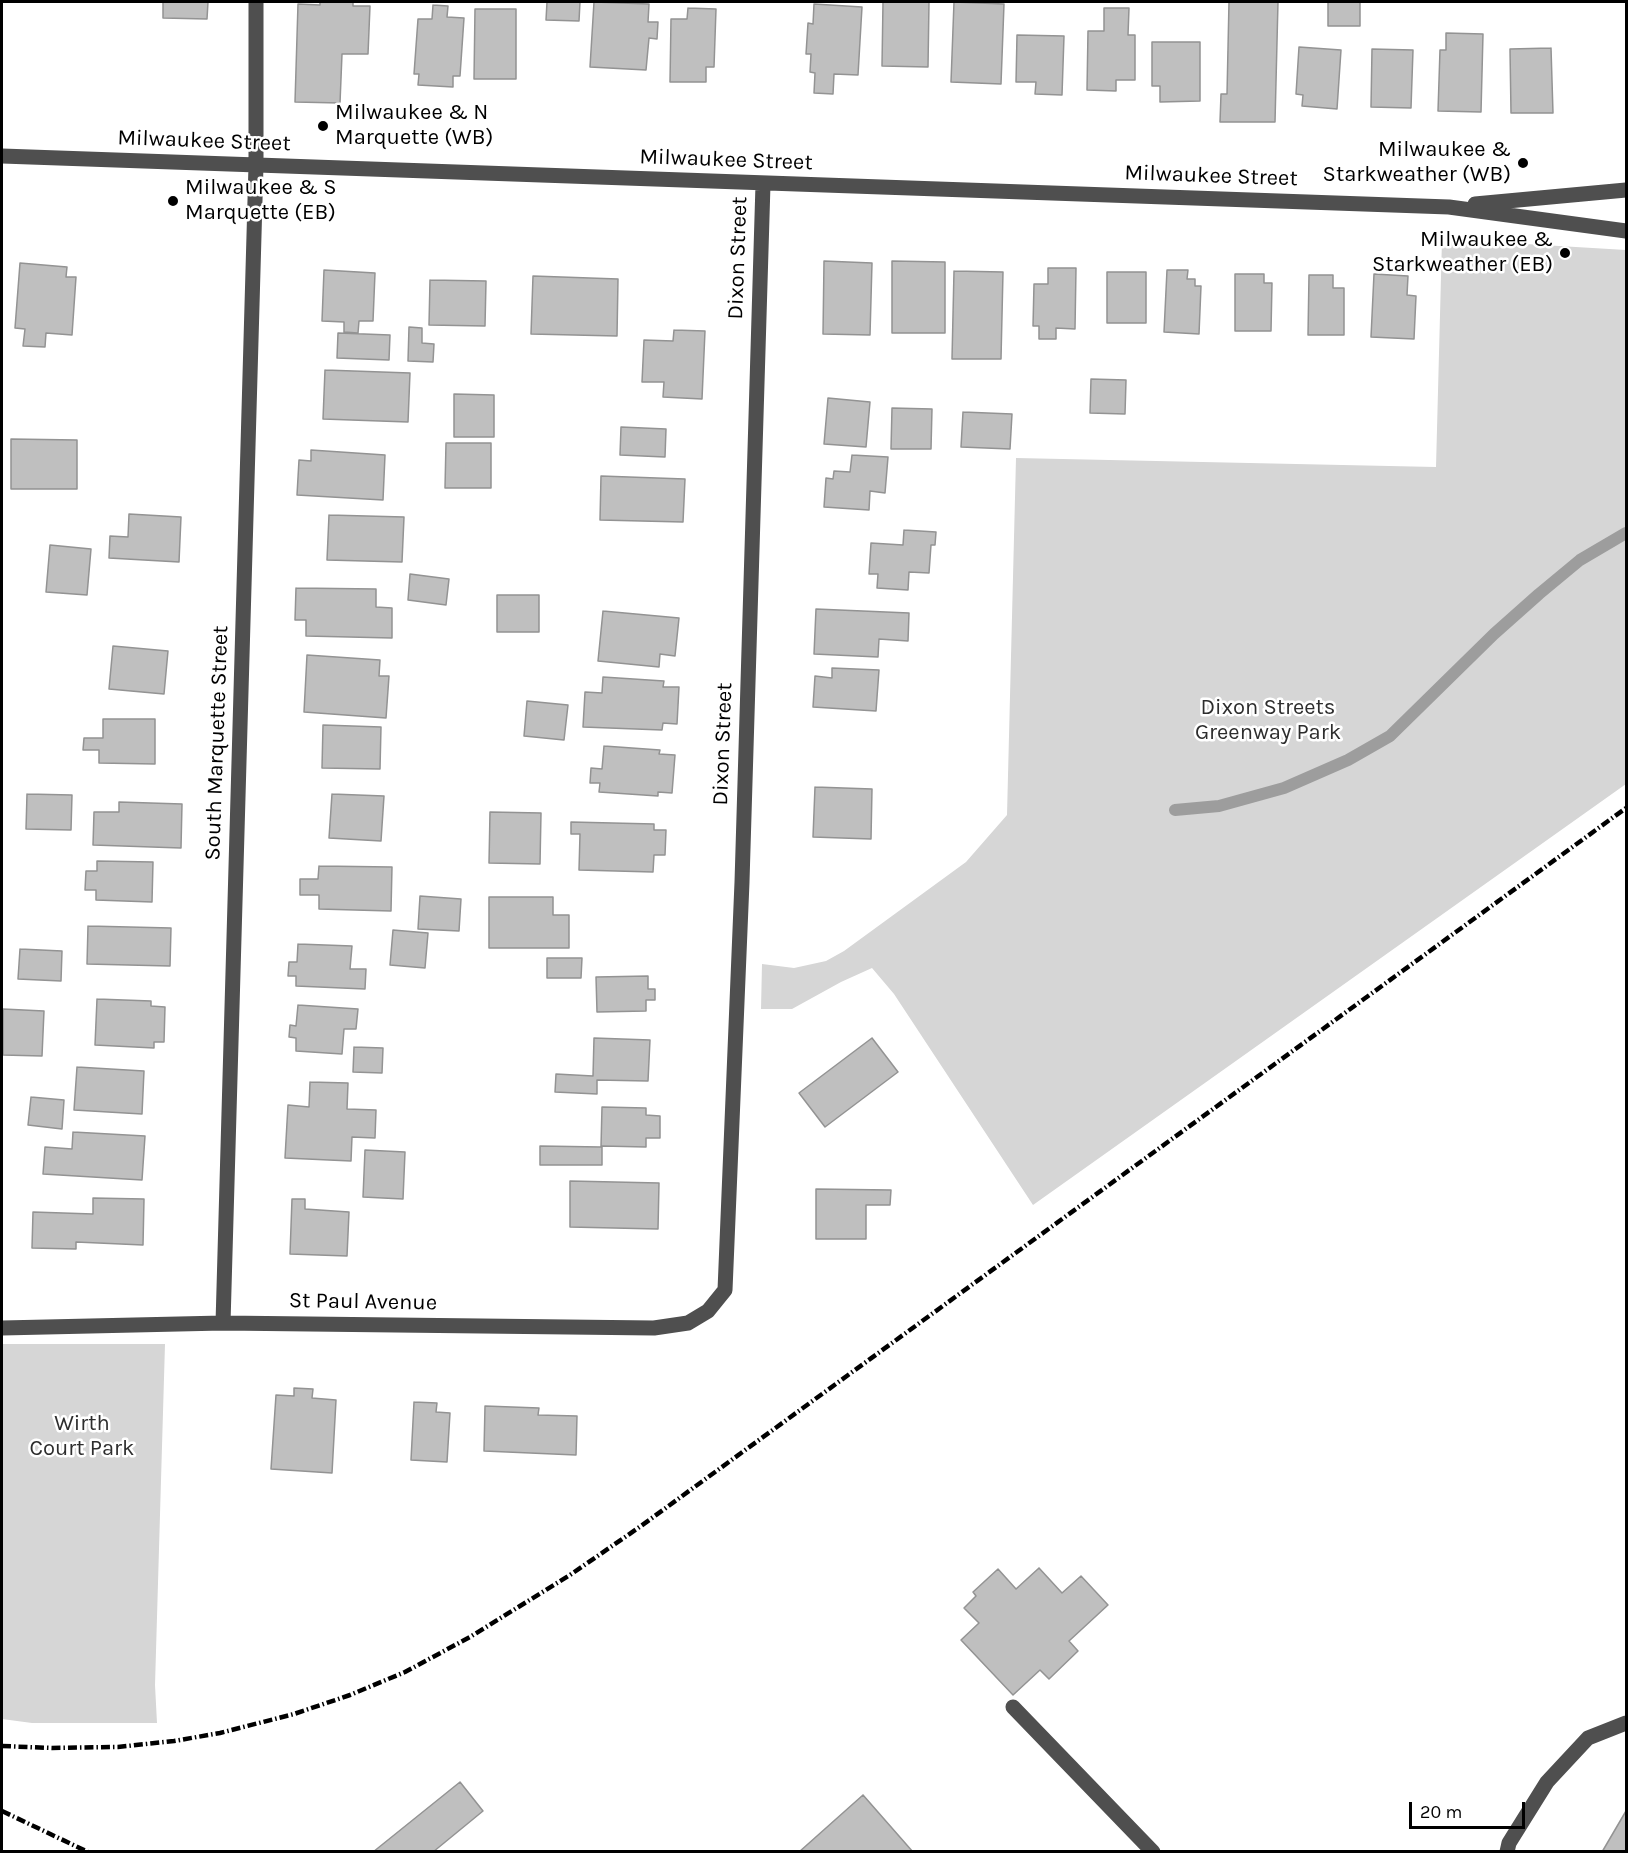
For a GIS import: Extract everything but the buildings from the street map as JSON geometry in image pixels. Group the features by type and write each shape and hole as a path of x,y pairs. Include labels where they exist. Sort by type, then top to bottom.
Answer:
{"street":[{"name":"South Marquette Street","path":"223,1323 256,165 256,2"},
{"name":"Milwaukee Street","path":"2,156 1449,207 1626,231"},
{"name":"Dixon Street","path":"716,1302 725,1290 726,1278 742,882 763,184"},
{"name":"Milwaukee Street","path":"1449,207 1626,190"},
{"name":"St Paul Avenue","path":"2,1328 223,1323 654,1328 688,1323 708,1311 716,1302"},
{"path":"1013,1707 1153,1851"},
{"path":"1507,1851 1509,1843 1547,1782 1572,1755 1588,1738 1626,1723"}],"green space":[{"name":"Dixon Streets Greenway Park","path":"1442,239 1626,250 1626,784 1033,1205 894,994 872,968 792,1009 761,1009 762,964 794,968 826,961 844,951 966,862 1007,815 1016,458 1436,467"},
{"name":"Wirth Court Park","path":"2,1344 165,1344 155,1685 157,1723 32,1723 2,1719"}],"waterway":[{"path":"1175,810 1219,806 1284,788 1348,760 1390,736 1494,634 1539,594 1580,560 1626,533"}],"railway":[{"path":"2,1746 118,1747 220,1733 294,1714 350,1695 405,1672 470,1637 570,1575 641,1526 1626,808"},
{"path":"2,1811 88,1852"}],"place":[{"name":"Milwaukee & N Marquette (WB)","path":"323,126"},
{"name":"Milwaukee & Starkweather (WB)","path":"1523,163"},
{"name":"Milwaukee & S Marquette (EB)","path":"173,201"},
{"name":"Milwaukee & Starkweather (EB)","path":"1565,253"}]}
